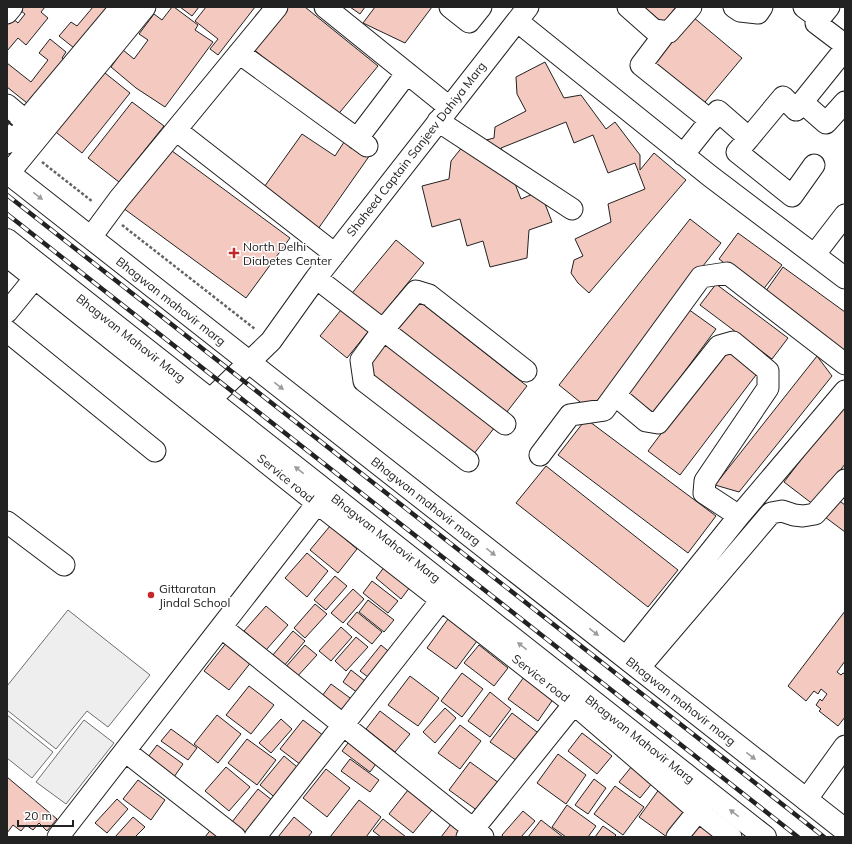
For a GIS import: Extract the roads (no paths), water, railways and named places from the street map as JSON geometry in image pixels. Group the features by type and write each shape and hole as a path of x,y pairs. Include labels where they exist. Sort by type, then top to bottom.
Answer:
{"main road":[{"name":"Bhagwan mahavir marg","path":"8,172 845,830"},
{"name":"Bhagwan Mahavir Marg","path":"7,240 39,273 210,400 322,497 578,699 704,803 765,837"}],"street":[{"path":"7,13 12,7"},
{"path":"7,142 121,7"},
{"path":"8,172 27,151 145,7"},
{"path":"91,237 108,214 277,7"},
{"path":"325,7 407,73 444,114 572,209"},
{"path":"450,7 469,22 481,7"},
{"path":"628,7 654,30 666,32"},
{"path":"691,7 669,32 666,32 641,65 711,121"},
{"path":"734,7 740,11 758,13 762,7"},
{"path":"818,11 816,23 845,45"},
{"path":"523,14 683,155 845,278"},
{"name":"Shaheed Captain Sanjeev Dahiya Marg","path":"210,400 271,341 316,278 523,14"},
{"path":"814,165 792,196 737,152 783,97 796,110 845,49"},
{"path":"239,53 362,142 407,73"},
{"path":"802,102 826,123 845,102 842,99 845,95"},
{"path":"7,105 26,121"},
{"path":"683,155 718,111 749,138"},
{"path":"176,130 335,254"},
{"path":"815,254 845,215"},
{"name":"Service road","path":"7,256 39,273 322,497"},
{"path":"7,312 39,273"},
{"path":"540,455 570,415 604,410 701,277 727,273 845,364"},
{"path":"316,278 504,424"},
{"path":"468,461 364,381 361,360 382,330 416,291 429,294 526,371"},
{"path":"7,331 155,450"},
{"path":"615,395 646,421 658,423 719,346 733,342 768,371 768,388 705,481 704,493 739,516"},
{"path":"632,663 739,516 845,391"},
{"path":"632,663 770,513 782,511 794,515 804,516 815,514 845,480"},
{"path":"58,837 322,497"},
{"path":"7,522 64,565"},
{"path":"256,837 446,595"},
{"path":"221,628 475,834 578,699"},
{"path":"125,751 235,837"},
{"path":"806,800 843,753"},
{"path":"677,837 704,803 731,837"}],"railway":[{"path":"7,195 824,837"},
{"path":"7,214 798,837"}],"place":[{"name":"North Delhi Diabetes Center","path":"234,253"},
{"name":"Gittaratan Jindal School","path":"151,595"}]}
